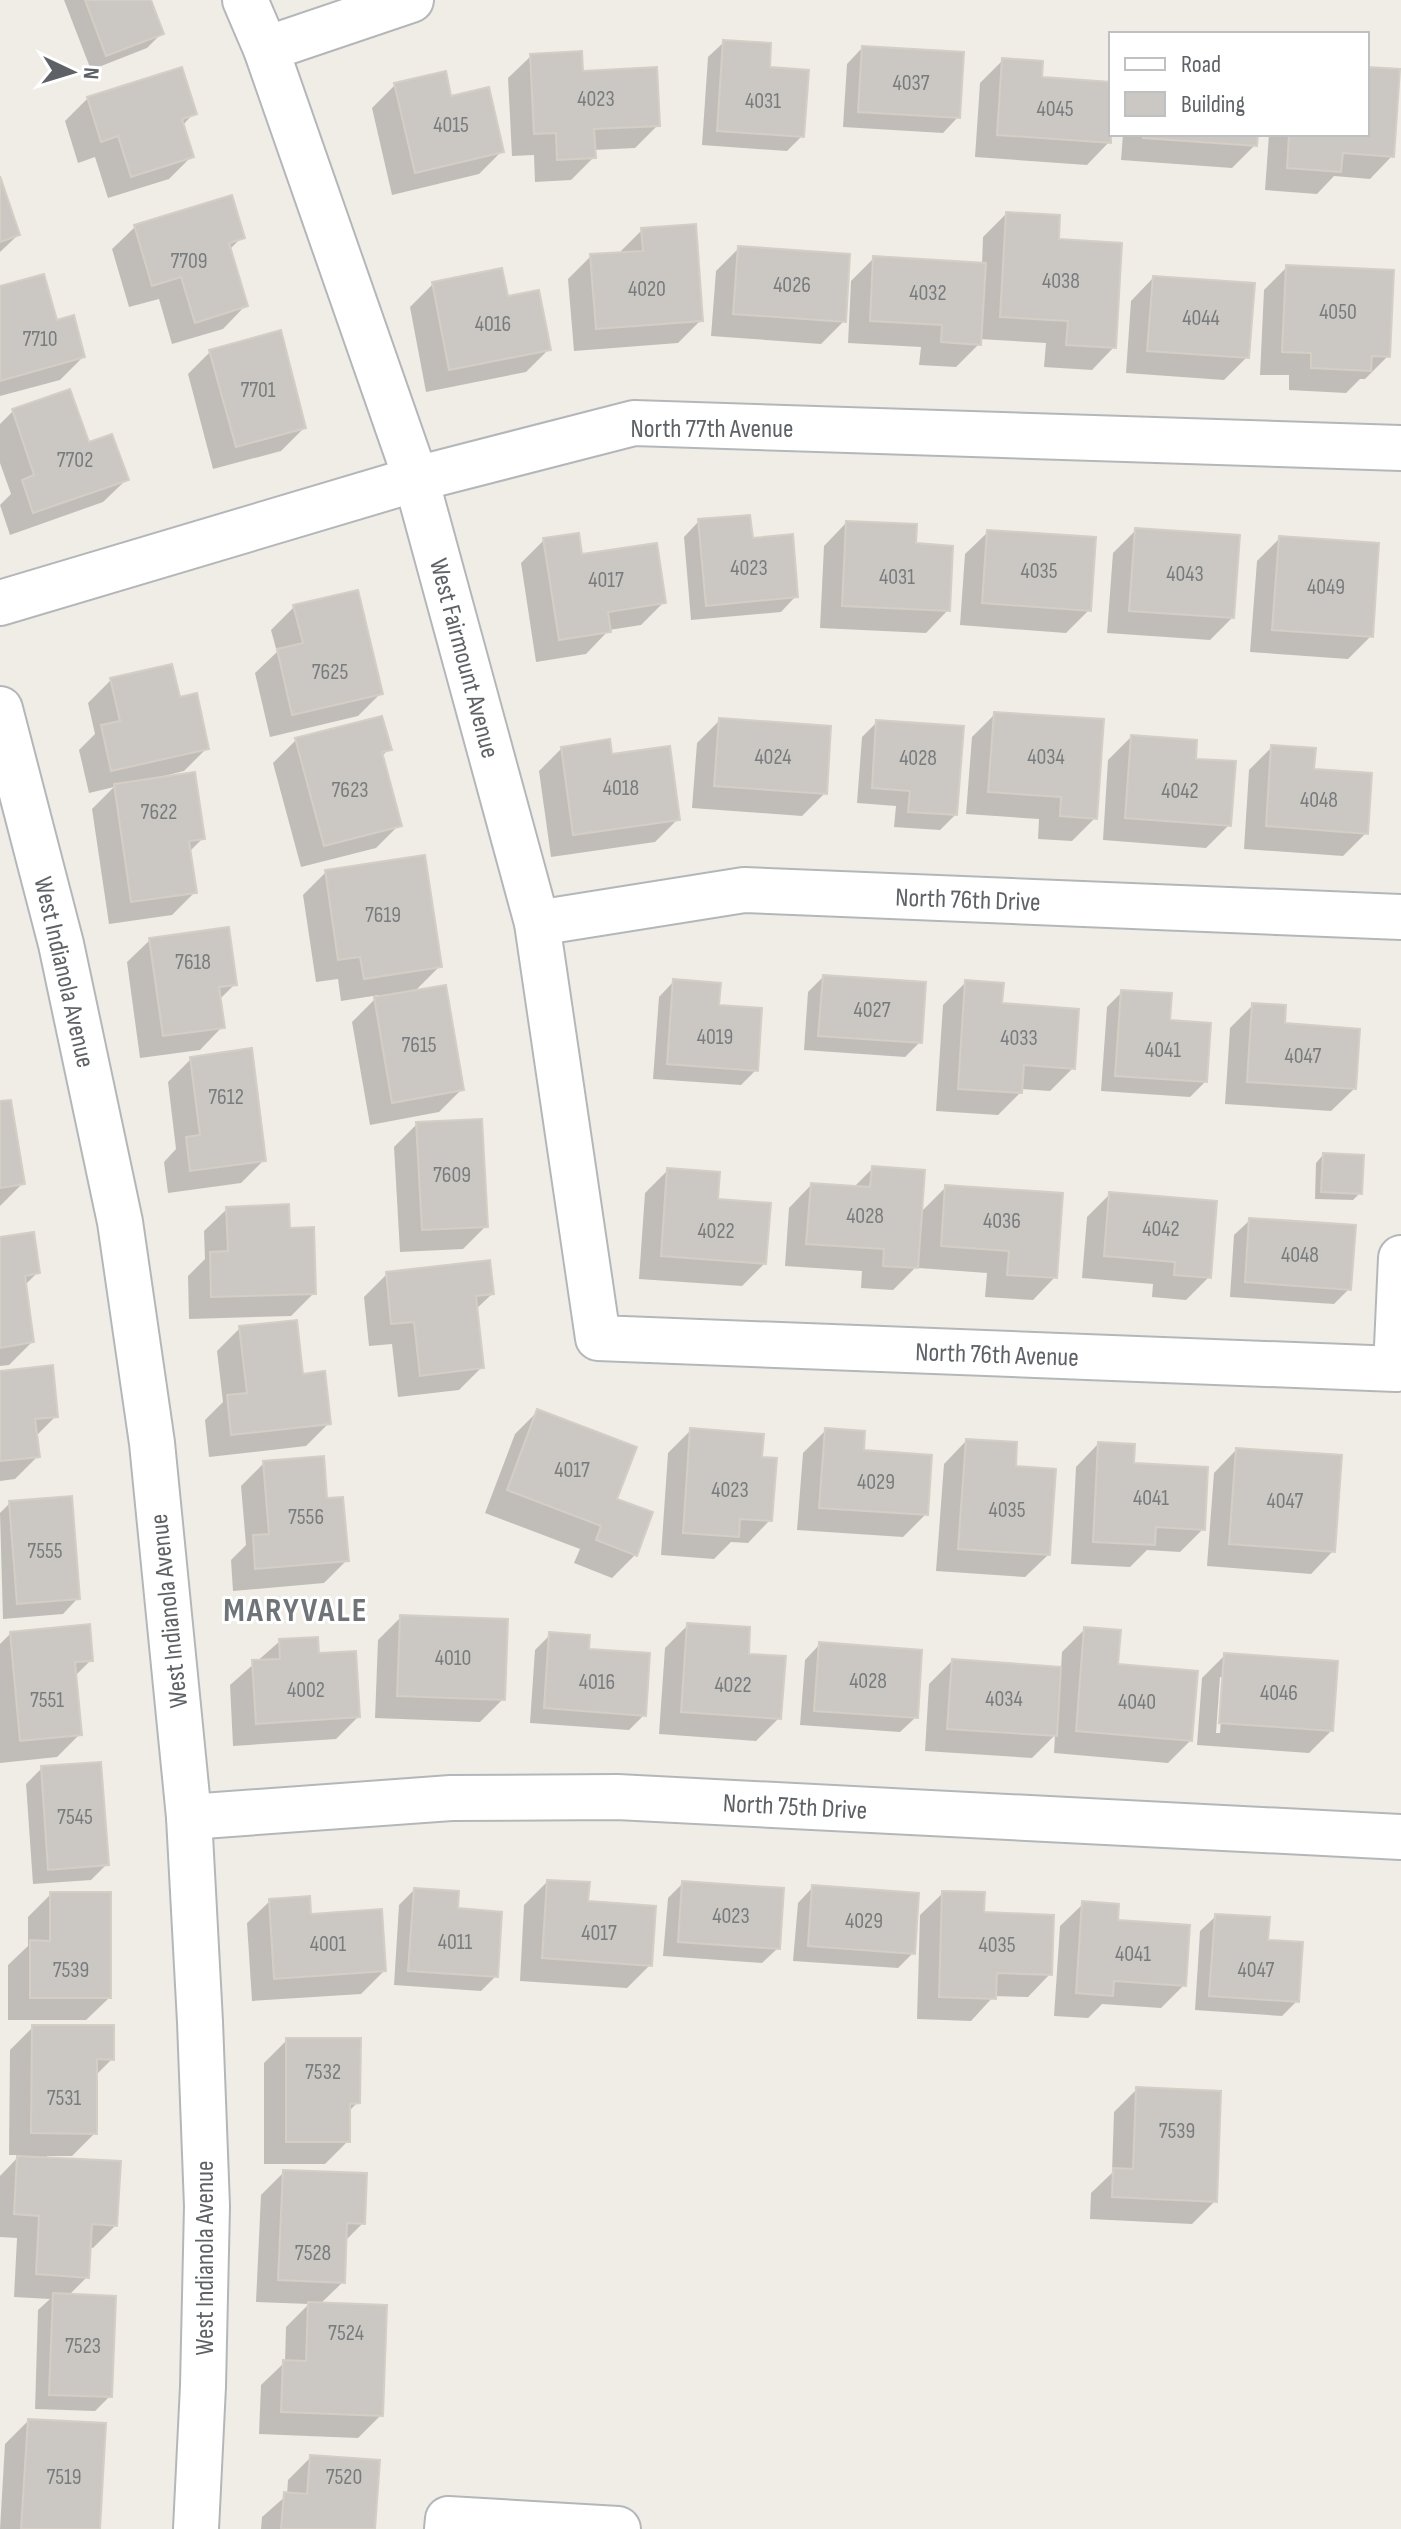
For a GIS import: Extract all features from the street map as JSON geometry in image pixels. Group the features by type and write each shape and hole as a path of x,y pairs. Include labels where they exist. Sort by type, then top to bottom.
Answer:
{"street":[{"name":"West Fairmount Avenue","path":"245,0 266,49 416,479 537,923 598,1338"},
{"path":"266,49 411,0"},
{"name":"North 77th Avenue","path":"0,603 416,479 634,423 1401,448"},
{"name":"West Indianola Avenue","path":"0,709 61,944 120,1222 152,1443 189,1817 200,2022 207,2206 196,2529"},
{"name":"North 76th Drive","path":"537,923 744,890 1401,917"},
{"name":"North 76th Avenue","path":"598,1338 1396,1369 1401,1258"},
{"name":"North 75th Drive","path":"189,1817 451,1798 617,1797 1401,1837"},
{"path":"447,2529 448,2519 618,2529"}],"building":[{"path":"85,0 151,0 164,34 106,56"},
{"path":"723,40 771,43 770,67 809,70 804,137 717,131"},
{"path":"862,46 964,52 960,118 858,112"},
{"path":"582,51 583,71 657,67 660,126 594,129 596,158 557,160 556,133 534,134 530,54"},
{"path":"1002,58 1043,61 1042,77 1109,82 1111,143 997,135"},
{"path":"182,67 197,114 182,119 194,157 131,177 118,136 101,142 87,97"},
{"path":"1369,67 1400,69 1394,157 1343,153 1341,172 1287,168 1289,136 1369,136"},
{"path":"446,71 451,96 489,87 504,152 415,173 394,83"},
{"path":"1143,136 1258,136 1257,146"},
{"path":"0,176 20,235 0,242"},
{"path":"232,195 245,238 229,243 248,306 195,323 181,277 152,286 134,225"},
{"path":"1006,212 1060,215 1059,239 1122,243 1116,348 1066,345 1068,321 1000,317"},
{"path":"696,224 703,321 596,329 590,254 643,251 641,228"},
{"path":"738,246 850,254 846,322 733,314"},
{"path":"873,256 986,263 981,345 941,342 942,325 870,321"},
{"path":"1286,265 1394,270 1390,357 1372,356 1371,371 1311,368 1311,353 1282,352"},
{"path":"502,268 508,296 539,290 551,350 449,370 432,282"},
{"path":"44,274 57,320 74,315 85,357 0,381 0,286"},
{"path":"1153,276 1255,283 1249,358 1147,351"},
{"path":"281,330 306,428 236,447 209,350"},
{"path":"70,389 89,442 112,434 129,480 33,513 22,480 34,475 12,409"},
{"path":"750,515 753,538 793,534 798,597 706,606 698,519"},
{"path":"846,521 917,524 916,543 953,546 950,611 842,606"},
{"path":"1135,528 1240,535 1234,618 1129,611"},
{"path":"987,530 1096,537 1091,611 982,603"},
{"path":"579,533 582,554 657,543 666,603 608,612 611,632 559,640 543,538"},
{"path":"1279,536 1379,543 1373,637 1272,630"},
{"path":"358,590 383,694 292,715 277,649 303,643 293,605"},
{"path":"172,664 180,697 197,693 209,749 111,771 101,725 120,721 110,678"},
{"path":"994,712 1104,719 1097,819 1060,816 1061,797 988,792"},
{"path":"382,716 392,750 382,752 402,826 324,846 295,738"},
{"path":"719,718 831,726 827,794 714,786"},
{"path":"876,720 964,726 957,815 908,812 910,791 872,788"},
{"path":"1131,735 1197,740 1196,759 1236,761 1231,826 1125,818"},
{"path":"610,739 612,754 670,746 680,820 573,835 561,747"},
{"path":"1271,745 1316,748 1314,769 1372,773 1368,834 1266,826"},
{"path":"195,772 205,839 189,841 197,893 131,902 114,784"},
{"path":"425,855 442,967 364,979 360,957 338,960 325,870"},
{"path":"229,927 237,985 219,987 225,1028 163,1036 149,938"},
{"path":"823,975 926,982 922,1043 818,1036"},
{"path":"673,979 721,983 719,1005 762,1008 758,1071 667,1064"},
{"path":"965,980 1004,983 1002,1003 1079,1009 1075,1069 1024,1065 1022,1093 958,1089"},
{"path":"446,985 464,1090 392,1103 374,997"},
{"path":"1121,990 1172,993 1170,1020 1211,1023 1207,1082 1115,1076"},
{"path":"1252,1003 1286,1005 1285,1023 1360,1029 1356,1089 1247,1082"},
{"path":"252,1048 266,1161 190,1171 186,1137 200,1135 190,1057"},
{"path":"11,1100 25,1184 0,1188 0,1101"},
{"path":"482,1119 488,1227 422,1230 416,1122"},
{"path":"1323,1153 1364,1155 1362,1194 1321,1192"},
{"path":"872,1166 925,1170 918,1268 883,1266 884,1249 806,1244 811,1183 870,1187"},
{"path":"667,1168 720,1172 718,1199 771,1203 766,1264 661,1256"},
{"path":"945,1185 1063,1193 1057,1278 1007,1275 1009,1251 941,1246"},
{"path":"1109,1192 1217,1201 1211,1278 1174,1275 1175,1262 1104,1256"},
{"path":"289,1204 290,1228 314,1227 316,1294 211,1297 210,1252 228,1251 226,1207"},
{"path":"1249,1218 1356,1225 1351,1290 1245,1282"},
{"path":"34,1232 40,1273 25,1276 34,1342 0,1348 0,1237"},
{"path":"490,1260 494,1294 476,1296 484,1368 420,1376 414,1322 391,1324 386,1272"},
{"path":"297,1320 303,1374 325,1371 331,1424 231,1435 227,1395 247,1393 239,1326"},
{"path":"53,1365 58,1417 35,1419 40,1457 0,1461 0,1371"},
{"path":"537,1409 637,1447 617,1499 653,1512 637,1556 596,1540 601,1526 507,1490"},
{"path":"690,1428 764,1434 762,1457 777,1458 772,1521 740,1519 739,1537 683,1533"},
{"path":"825,1428 865,1431 864,1450 932,1455 928,1515 819,1508"},
{"path":"966,1439 1017,1442 1016,1466 1056,1469 1050,1555 958,1549"},
{"path":"1098,1442 1135,1444 1134,1463 1208,1467 1205,1530 1156,1527 1155,1545 1093,1542"},
{"path":"1236,1448 1342,1455 1335,1552 1229,1544"},
{"path":"324,1456 327,1498 343,1497 349,1561 255,1569 253,1535 269,1534 263,1461"},
{"path":"72,1496 80,1599 17,1604 9,1501"},
{"path":"400,1615 508,1619 505,1700 397,1696"},
{"path":"687,1623 750,1627 749,1654 786,1656 781,1719 681,1712"},
{"path":"90,1624 93,1661 75,1662 82,1735 20,1741 10,1632"},
{"path":"1084,1627 1121,1630 1118,1664 1198,1671 1192,1741 1076,1731"},
{"path":"549,1632 590,1635 589,1649 650,1653 646,1716 544,1708"},
{"path":"318,1637 319,1653 356,1651 360,1717 256,1724 252,1660 280,1659 279,1639"},
{"path":"819,1642 922,1650 918,1718 814,1711"},
{"path":"1224,1653 1338,1661 1333,1731 1219,1723"},
{"path":"952,1659 1061,1667 1057,1736 947,1729"},
{"path":"101,1762 109,1865 48,1870 41,1766"},
{"path":"547,1880 590,1882 588,1901 656,1906 652,1966 542,1958"},
{"path":"682,1881 784,1888 780,1949 678,1942"},
{"path":"812,1885 919,1893 915,1954 808,1946"},
{"path":"414,1888 459,1891 458,1908 502,1912 498,1977 408,1971"},
{"path":"942,1891 985,1892 984,1912 1054,1915 1052,1975 997,1973 996,1999 939,1997"},
{"path":"50,1892 111,1892 111,1998 30,1998 30,1940 50,1941"},
{"path":"310,1896 311,1914 382,1909 386,1971 274,1979 269,1899"},
{"path":"1082,1901 1119,1904 1118,1920 1190,1925 1186,1986 1114,1981 1113,1996 1076,1993"},
{"path":"1215,1914 1270,1917 1268,1940 1303,1942 1299,2002 1209,1996"},
{"path":"32,2025 114,2025 114,2060 97,2059 97,2134 31,2133"},
{"path":"286,2038 361,2038 360,2103 350,2104 350,2142 286,2142"},
{"path":"1136,2087 1221,2091 1217,2202 1112,2197 1113,2168 1133,2169"},
{"path":"17,2156 121,2161 117,2226 92,2224 89,2278 36,2274 39,2216 14,2214"},
{"path":"283,2170 367,2173 365,2224 347,2223 345,2283 278,2280"},
{"path":"53,2293 116,2296 112,2397 49,2395"},
{"path":"308,2302 387,2305 383,2416 281,2412 283,2360 306,2361"},
{"path":"28,2419 106,2423 100,2529 21,2529"},
{"path":"310,2455 380,2460 375,2529 281,2529 284,2492 307,2494"}],"district":[{"name":"MARYVALE","path":"296,1609"}]}
